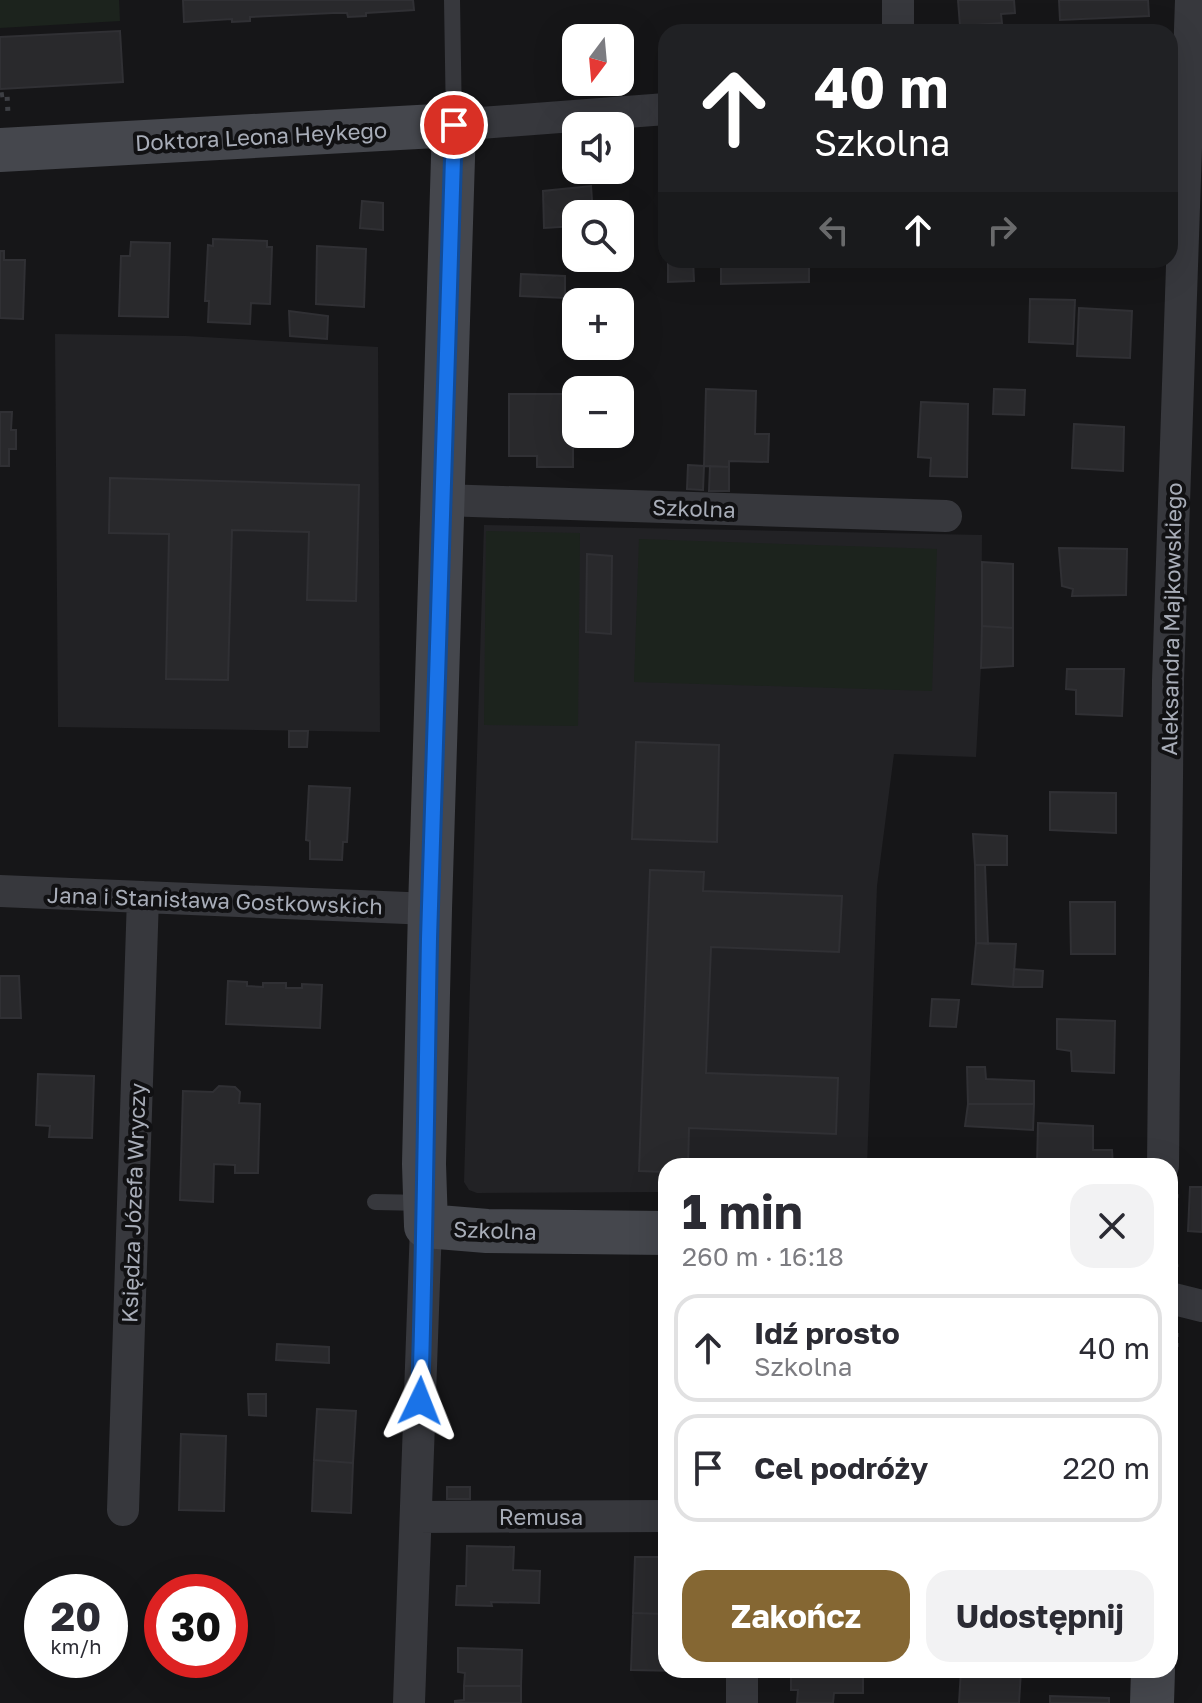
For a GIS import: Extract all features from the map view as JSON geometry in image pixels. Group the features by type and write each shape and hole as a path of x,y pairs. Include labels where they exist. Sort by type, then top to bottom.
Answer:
{"street":[{"path":"898,0 898,24"},
{"name":"Aleksandra Majkowskiego","path":"1163,1158 1168,680 1186,72 1191,0"},
{"name":"Doktora Leona Heykego","path":"4,135 454,125 658,110"},
{"name":"Szkolna","path":"454,125 430,909 425,1215 487,1231 658,1233"},
{"name":"Szkolna","path":"442,500 946,516"},
{"name":"Jana i Stanisława Gostkowskich","path":"0,891 430,909"},
{"name":"Księdza Józefa Wryczy","path":"123,1510 143,897"},
{"path":"409,1703 425,1215"},
{"path":"1178,1300 1202,1306"},
{"name":"Remusa","path":"416,1517 658,1516"},
{"path":"742,1678 742,1703"},
{"path":"1152,1703 1153,1678"}],"lane":[{"path":"452,0 454,125"},
{"path":"375,1202 425,1215"}],"path":[{"path":"0,95 7,94 4,135"}],"shaded area":[{"path":"0,0 119,0 120,21 0,28"},
{"path":"55,334 186,336 378,347 380,732 58,727"},
{"path":"484,525 982,535 981,668 976,757 894,754 877,886 867,1158 658,1158 658,1192 477,1193 469,1190 464,1182"},
{"path":"486,531 580,533 578,726 484,725"},
{"path":"639,539 937,549 932,691 634,682"}],"building":[{"path":"183,0 413,0 414,10 348,17 347,13 333,13 250,17 250,21 184,22"},
{"path":"958,0 1014,0 1015,13 1001,14 1002,23 960,24"},
{"path":"1059,0 1148,0 1149,16 1060,20"},
{"path":"120,31 123,82 0,89 0,37"},
{"path":"591,186 592,200 562,200 562,227 544,228 543,191"},
{"path":"362,201 383,203 383,230 360,228"},
{"path":"213,239 267,241 267,247 272,247 270,304 251,303 250,324 208,322 209,301 205,301 208,245 213,246"},
{"path":"131,242 170,243 168,317 119,316 121,256 130,256"},
{"path":"317,246 366,249 364,307 316,304"},
{"path":"0,251 4,251 4,260 25,260 23,319 0,318"},
{"path":"668,268 693,268 694,281 668,282"},
{"path":"721,268 809,268 809,282 721,284"},
{"path":"521,274 565,276 562,298 520,296"},
{"path":"1030,299 1075,300 1073,344 1029,342"},
{"path":"1079,308 1132,311 1130,358 1077,356"},
{"path":"289,311 328,316 327,339 290,336"},
{"path":"706,389 756,391 755,434 769,434 768,462 729,461 729,467 704,466"},
{"path":"994,389 1025,390 1024,415 993,414"},
{"path":"509,394 562,394 562,448 573,448 573,467 537,467 537,456 509,456"},
{"path":"921,402 968,404 967,477 930,476 931,458 918,457"},
{"path":"0,412 12,412 11,430 16,430 16,449 9,449 9,466 0,466"},
{"path":"1074,424 1124,427 1123,471 1072,468"},
{"path":"688,465 704,466 703,490 687,489"},
{"path":"710,466 729,467 729,491 709,491"},
{"path":"110,478 359,485 356,601 307,600 309,532 232,530 228,680 166,679 169,534 109,533"},
{"path":"1059,548 1127,549 1126,595 1072,596 1073,589 1062,586"},
{"path":"587,554 612,556 611,634 586,632"},
{"path":"982,562 1013,564 1013,628 982,626"},
{"path":"982,626 1013,628 1013,666 981,668"},
{"path":"1067,669 1124,669 1122,716 1076,714 1076,690 1066,689"},
{"path":"289,731 308,731 307,747 289,747"},
{"path":"636,742 719,745 717,842 632,839"},
{"path":"309,786 350,788 347,842 343,842 342,860 310,859 310,841 306,840"},
{"path":"1050,792 1116,793 1116,833 1050,830"},
{"path":"973,834 1007,836 1007,865 975,865"},
{"path":"975,865 985,865 988,944 976,943"},
{"path":"650,870 704,872 703,891 842,896 839,952 711,947 706,1073 838,1078 836,1134 689,1128 688,1158 658,1158 658,1172 639,1171"},
{"path":"1070,902 1115,902 1115,954 1071,954"},
{"path":"976,943 1016,944 1013,987 972,984"},
{"path":"1014,969 1043,971 1042,987 1013,987"},
{"path":"0,976 19,976 21,1018 0,1018"},
{"path":"228,981 263,987 263,983 286,983 286,988 302,988 302,984 322,985 320,1028 226,1024"},
{"path":"932,999 959,1000 956,1027 930,1026"},
{"path":"1057,1019 1115,1021 1114,1073 1072,1071 1071,1051 1057,1049"},
{"path":"967,1067 985,1067 986,1079 1034,1081 1034,1104 968,1104"},
{"path":"38,1074 94,1076 92,1138 49,1137 50,1126 36,1125"},
{"path":"219,1086 235,1087 240,1092 239,1103 260,1104 258,1173 235,1173 235,1165 214,1164 213,1202 180,1200 183,1091 213,1092"},
{"path":"968,1104 1034,1104 1033,1130 965,1126"},
{"path":"1038,1123 1093,1126 1093,1150 1112,1150 1112,1158 1037,1158"},
{"path":"1190,1187 1202,1187 1202,1232 1188,1231"},
{"path":"277,1344 329,1347 329,1363 276,1360"},
{"path":"248,1394 266,1394 266,1416 249,1415"},
{"path":"317,1409 356,1411 353,1463 314,1460"},
{"path":"181,1434 226,1436 224,1511 179,1510"},
{"path":"314,1460 353,1463 351,1513 312,1511"},
{"path":"447,1487 470,1487 470,1499 447,1499"},
{"path":"467,1546 514,1547 513,1570 540,1571 539,1603 456,1605 457,1586 466,1586"},
{"path":"635,1557 658,1557 658,1614 633,1613"},
{"path":"633,1613 658,1614 658,1671 631,1670"},
{"path":"458,1648 522,1650 521,1686 464,1686 465,1673 458,1672"},
{"path":"791,1678 863,1678 863,1693 834,1693 833,1703 797,1703 798,1690 791,1690"},
{"path":"961,1678 1021,1678 1019,1703 959,1703"},
{"path":"464,1686 521,1686 521,1703 455,1703 464,1700"},
{"path":"1050,1696 1109,1698 1109,1703 1050,1703"}],"route":[{"path":"420,1401 426,1226 424,1164 430,909 454,125"}]}
